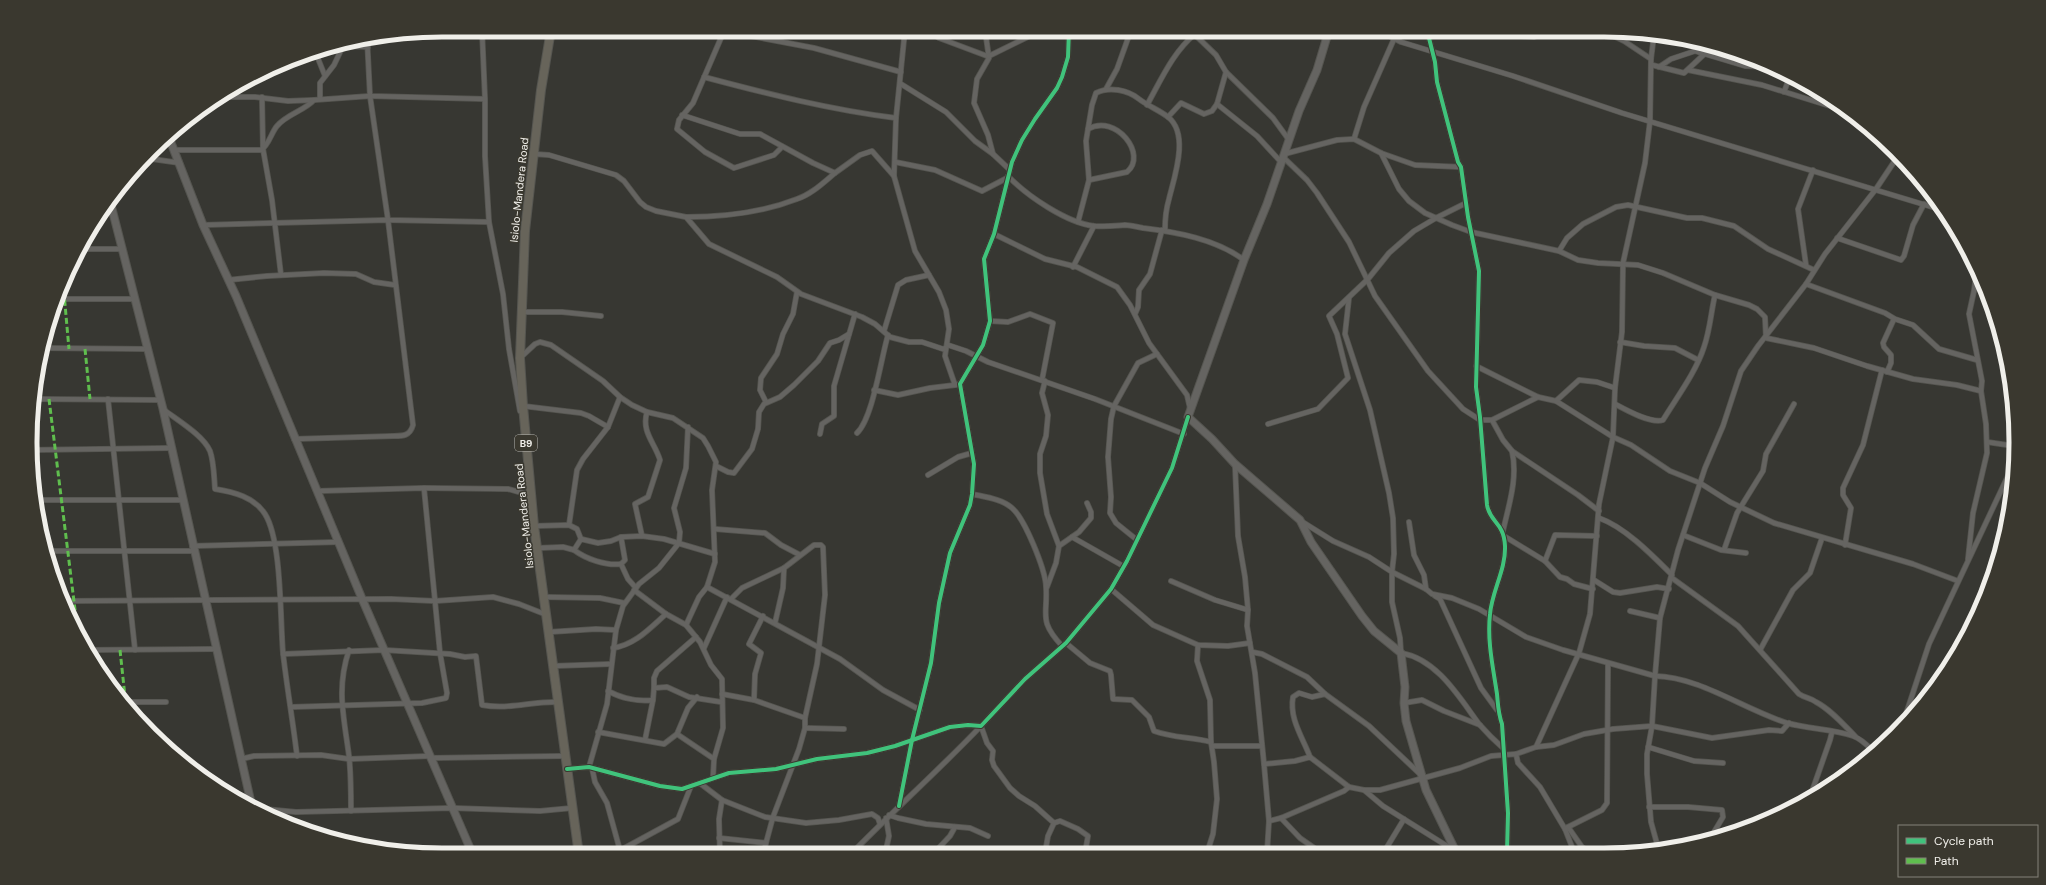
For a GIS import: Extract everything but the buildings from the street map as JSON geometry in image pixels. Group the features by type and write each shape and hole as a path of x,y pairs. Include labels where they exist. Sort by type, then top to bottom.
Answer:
{"highway":[{"name":"Isiolo-Mandera Road","path":"550,37 525,231 520,358 534,526 578,848"}],"main road":[{"path":"1327,37 1317,70 1289,140 1267,204 1244,260 1188,417 1212,439 1235,464 1300,520 1311,542 1362,616 1374,631 1401,653 1405,687 1404,703 1406,721 1424,778 1426,790 1453,848"},
{"path":"171,142 203,225 228,280 363,601 470,848"},
{"path":"112,208 163,409 251,800"}],"street":[{"path":"482,37 485,99 485,156 489,222 503,294 509,349 526,442"},
{"path":"719,37 693,103 682,115 678,124 679,132 705,152 734,168 774,155 782,146"},
{"path":"754,37 814,48 901,72"},
{"path":"904,37 896,118 894,176 915,251 939,292 946,310 949,329 947,363 955,385"},
{"path":"938,37 988,56 1027,37"},
{"path":"986,37 988,56 978,79 974,103 988,135 993,154"},
{"path":"899,806 912,740 931,662 935,624 950,553 970,505 972,494 974,464 960,384 977,356 986,336 990,321 984,259 994,234 1010,170 1022,140 1034,119 1057,88 1062,77 1068,57 1069,37"},
{"path":"1106,89 1117,69 1128,37"},
{"path":"1147,105 1175,55 1184,43 1191,37"},
{"path":"1198,37 1216,55 1226,72 1273,118 1289,140"},
{"path":"1390,37 1650,121 1934,207"},
{"path":"1429,37 1437,82 1458,162 1461,167 1471,232 1479,271 1476,387 1488,511 1504,534 1545,561 1560,577 1567,579 1574,584 1593,589"},
{"path":"1615,37 1651,59"},
{"path":"1354,139 1364,107 1394,39"},
{"path":"1536,747 1579,653 1589,623 1599,511 1613,437 1624,263 1645,163 1650,121 1651,59 1653,40"},
{"path":"294,439 406,436 412,430 413,426 388,220 370,96 368,47 357,47"},
{"path":"320,99 320,83 334,65 341,50"},
{"path":"1659,67 1682,54 1695,51 1745,66 1754,66"},
{"path":"1652,65 1684,73 1708,51"},
{"path":"318,57 325,76"},
{"path":"1688,70 1762,85 1831,106"},
{"path":"1168,117 1181,103 1204,114 1212,111 1217,104 1226,72"},
{"path":"704,76 763,93 821,106 896,118"},
{"path":"1784,92 1788,82"},
{"path":"900,84 946,112 980,146 993,154 1010,170"},
{"path":"1078,222 1089,180 1086,141 1096,93 1106,89 1126,92 1136,96 1147,105 1168,117 1175,127 1178,136 1180,158 1168,200 1164,230 1150,274 1139,290 1138,307 1135,314"},
{"path":"230,97 262,97 288,101 370,96 485,99"},
{"path":"262,97 263,149 275,223 281,275"},
{"path":"263,149 278,125 309,106 314,100"},
{"path":"1217,104 1257,136 1307,180 1349,242 1384,309 1428,371 1463,409 1480,420 1492,420 1538,397"},
{"path":"682,115 740,134 760,134 835,173"},
{"path":"1088,129 1102,125 1114,127 1125,136 1130,144 1133,159 1131,169 1127,172 1089,180"},
{"path":"1283,158 1337,140 1354,139 1380,152 1415,165 1461,167"},
{"path":"174,150 263,149"},
{"path":"534,154 549,155 616,175 624,181 640,202 646,207 656,211 686,217 728,216 769,208 797,199 815,190 860,155 872,151 894,176"},
{"path":"1380,152 1404,196 1414,206 1436,218 1471,232 1559,251 1574,258 1598,263 1624,263 1638,265 1677,277 1715,295 1749,305 1761,312 1765,317 1766,338"},
{"path":"153,159 180,163"},
{"path":"1657,845 1653,836 1649,807 1647,774 1648,747 1652,726 1660,618 1683,535 1700,483 1723,426 1741,371 1758,346 1766,338 1806,284 1837,238 1876,190 1895,161"},
{"path":"895,162 935,170 982,191 1008,177"},
{"path":"1806,265 1798,209 1813,170"},
{"path":"1008,177 1053,210 1078,222 1107,228 1125,225 1164,230 1231,250 1244,260"},
{"path":"1268,424 1318,409 1348,378 1337,334 1329,316 1368,279 1389,253 1414,231 1466,203"},
{"path":"1837,238 1900,260 1904,256 1913,225 1924,204"},
{"path":"1559,251 1567,238 1583,224 1616,207 1628,205 1687,218 1702,218 1734,226 1768,249 1806,265 1814,270"},
{"path":"686,217 709,244 777,277 797,292 872,322 888,335 902,340 935,345 943,349 947,346 977,356 1114,406 1144,420 1184,434"},
{"path":"203,225 388,220 489,222"},
{"path":"1074,266 1094,226"},
{"path":"994,234 1045,259 1074,266 1099,276 1117,287 1135,314 1157,354 1187,395 1190,408"},
{"path":"86,249 122,249"},
{"path":"228,280 324,273 356,274 374,282 395,285"},
{"path":"884,331 898,285 906,280 929,275"},
{"path":"1968,559 1973,513 1987,453 1981,392 1982,381 1969,314 1975,280"},
{"path":"1806,284 1885,313 1894,319 1909,323 1917,328 1939,349 1977,360"},
{"path":"766,402 760,390 761,378 777,354 783,334 793,314 797,292"},
{"path":"1615,404 1630,412 1657,421 1663,420 1698,360 1709,329 1715,295"},
{"path":"1349,298 1345,334 1370,410 1389,493 1393,518 1394,554 1392,572 1392,602 1400,638 1401,653 1412,655 1442,678 1462,700 1480,725 1503,748"},
{"path":"64,299 134,299"},
{"path":"521,312 562,312 601,316"},
{"path":"820,434 822,424 834,416 834,386 855,314"},
{"path":"990,321 1008,322 1030,314 1053,324 1042,393 1048,415 1046,436 1040,454 1040,473 1047,514 1059,546 1056,563 1047,587"},
{"path":"1845,545 1851,508 1843,495 1844,488 1863,445 1884,371 1891,363 1892,355 1884,347 1883,343 1894,319"},
{"path":"716,466 728,472 734,472 752,449 758,429 759,412 766,402 780,397 794,385 818,361 830,343 849,334"},
{"path":"857,433 867,415 888,335"},
{"path":"1766,338 1814,348 1884,371 1921,380 1957,385 1981,392"},
{"path":"520,358 535,344 540,342 552,345 603,381 620,397 647,412 673,418 688,427 703,438 713,454 716,466 712,490 716,554 713,572 707,587 699,597 686,625"},
{"path":"1620,342 1644,346 1675,348 1698,360"},
{"path":"49,348 147,349"},
{"path":"1137,540 1116,523 1110,513 1111,497 1108,457 1111,418 1114,406 1138,363 1157,354"},
{"path":"1476,366 1538,397 1556,401 1613,437 1631,445 1670,471 1700,483 1740,507 1774,523 1913,564 1958,581"},
{"path":"1556,401 1578,380 1591,380 1615,388"},
{"path":"874,390 898,395 930,388 960,384"},
{"path":"569,525 577,470 583,459 608,427 620,397"},
{"path":"39,399 160,400"},
{"path":"108,399 135,650"},
{"path":"1724,550 1740,507 1763,470 1766,454 1794,404"},
{"path":"523,406 581,413 608,427"},
{"path":"163,409 190,429 207,447 210,452 215,489 243,495 258,505 269,524 274,544 280,600 283,654 297,756"},
{"path":"642,536 635,504 648,497 660,460 648,436 645,419 647,412"},
{"path":"857,848 880,824 947,762 1026,679 1064,644 1111,590 1172,468 1184,434 1188,417"},
{"path":"1492,420 1503,440 1512,451 1578,495 1599,511"},
{"path":"619,848 607,802 596,782 591,767 598,732 607,704 616,630 624,603 635,589 659,568 679,543 680,532 674,508 686,468 688,427"},
{"path":"1987,442 2009,445"},
{"path":"37,450 171,448"},
{"path":"1507,848 1508,813 1502,724 1498,711 1489,645 1490,614 1503,565 1505,547 1504,534 1514,480 1512,451"},
{"path":"928,475 958,457 972,453"},
{"path":"1235,464 1238,536 1248,610 1247,626 1252,652 1269,821 1267,848"},
{"path":"1907,711 1929,644 2007,477"},
{"path":"318,491 424,488 508,489 532,496"},
{"path":"291,707 408,704 443,700 446,698 447,692 440,653 424,488"},
{"path":"972,494 1003,502 1013,508 1024,524 1043,567 1047,587 1045,616 1046,624 1064,644 1090,663 1110,671 1113,699 1132,700 1149,717 1154,731 1175,737 1186,737 1212,744 1262,746"},
{"path":"41,500 184,500"},
{"path":"1059,546 1072,537 1091,518 1091,512 1087,503"},
{"path":"1599,518 1617,527 1652,555 1672,576 1738,626 1799,694 1826,708 1855,737 1869,748"},
{"path":"1300,520 1333,541 1369,557 1392,572 1426,589 1440,599 1482,688 1498,711"},
{"path":"1410,522 1414,555 1424,575 1426,589"},
{"path":"534,526 569,525 577,529 581,539"},
{"path":"715,529 765,533 781,545 800,555"},
{"path":"1545,561 1555,535 1596,536"},
{"path":"1683,535 1710,547 1746,553"},
{"path":"581,539 598,543 621,537 642,536 679,543 716,554"},
{"path":"538,548 562,547 574,550 597,561 615,565 621,564 625,560 621,537"},
{"path":"1072,537 1123,566"},
{"path":"1760,650 1793,590 1810,573 1822,538"},
{"path":"574,550 581,539"},
{"path":"52,551 124,551 339,542"},
{"path":"704,648 729,598 742,588 784,568 814,545 821,545 823,547 825,595 817,664 804,728 793,765 773,817 765,848"},
{"path":"621,564 628,579 635,589 666,614 686,625 704,648 711,665 722,679 721,702 723,728 714,759 713,778"},
{"path":"775,623 784,583 784,568"},
{"path":"1594,580 1613,592 1620,593 1657,587 1669,589"},
{"path":"1172,581 1215,600 1248,610"},
{"path":"707,587 840,659 883,690 920,710"},
{"path":"1111,590 1153,625 1198,645 1228,646 1250,643"},
{"path":"1432,594 1452,598 1490,614 1526,637 1563,650 1579,653 1655,676 1669,676 1714,691 1756,712 1789,723 1855,737"},
{"path":"69,601 363,601 391,599 436,601 493,597 519,604 546,616"},
{"path":"544,597 600,598 624,603"},
{"path":"1630,611 1660,618"},
{"path":"613,648 621,647 634,640 666,614"},
{"path":"754,700 755,674 761,653 749,644 763,616"},
{"path":"549,632 596,629 616,630"},
{"path":"645,740 654,688 654,678 657,671 696,637"},
{"path":"1198,645 1197,661 1210,700 1217,799 1213,834 1209,848"},
{"path":"94,650 216,649"},
{"path":"283,654 349,650 384,650 440,653 465,658 476,656 482,705 499,708 559,702"},
{"path":"349,650 342,676 342,706 349,759 351,811"},
{"path":"1252,652 1262,654 1307,677 1325,694 1369,726 1401,758 1412,765 1424,778"},
{"path":"1566,828 1602,810 1606,806 1608,663"},
{"path":"553,666 611,664"},
{"path":"654,688 667,687 689,697 697,697 721,702"},
{"path":"608,691 643,701 652,700"},
{"path":"1325,694 1312,696 1299,693 1293,697 1294,723 1300,731 1310,757 1349,787 1375,791 1424,778 1491,756 1516,754 1536,747 1554,745 1584,734 1606,730 1652,726 1712,738 1769,730 1781,731 1789,723"},
{"path":"722,694 754,700 805,718"},
{"path":"598,732 645,740 662,745 677,734 688,708 697,697"},
{"path":"1404,703 1422,700 1444,711 1480,725"},
{"path":"132,702 166,702"},
{"path":"567,769 591,767 669,788 682,788 701,784 713,778 729,774 776,769 817,759 867,753 950,727 968,725 982,726"},
{"path":"982,726 987,743 993,751 992,760 994,766 999,774 1019,796 1035,806 1054,823"},
{"path":"804,728 844,729"},
{"path":"1814,789 1832,732"},
{"path":"677,734 714,759"},
{"path":"1648,747 1694,761 1723,763"},
{"path":"1516,754 1518,763 1540,787 1566,828 1584,848"},
{"path":"241,759 254,756 321,755 349,759 565,756"},
{"path":"1264,764 1295,761 1310,757"},
{"path":"701,784 722,800 765,817 806,823 839,820 872,814 878,818 880,824"},
{"path":"629,848 678,819 691,786"},
{"path":"1269,821 1281,818 1344,791 1349,787"},
{"path":"1364,790 1383,806 1449,848"},
{"path":"720,848 719,819 722,800"},
{"path":"266,807 296,812 452,808 540,811 572,808"},
{"path":"1649,807 1688,807 1722,810 1723,817 1714,832"},
{"path":"888,817 926,824 970,828 988,836"},
{"path":"887,848 889,836 888,817"},
{"path":"1281,818 1300,838 1314,848"},
{"path":"1386,848 1404,819"},
{"path":"1045,848 1048,836 1054,823 1060,821 1078,829 1088,836 1086,848"},
{"path":"939,848 950,836 954,827"},
{"path":"1566,828 1573,848"},
{"path":"719,838 766,843"}],"marked path":[{"path":"64,297 69,349"},
{"path":"85,349 90,399"},
{"path":"49,399 76,615"},
{"path":"120,650 125,694"}],"cycle path":[{"path":"899,806 912,740 931,663 939,603 950,553 970,505 972,494 974,464 960,384 983,345 990,321 984,259 994,234 1012,162 1022,140 1057,88 1062,77 1068,57 1069,37"},
{"path":"1429,37 1435,62 1437,82 1458,162 1461,167 1468,217 1479,271 1476,387 1487,505 1491,516 1500,527 1505,546 1505,555 1501,572 1491,605 1489,634 1498,709 1502,724 1508,813 1507,848"},
{"path":"567,769 589,767 660,786 682,789 729,773 776,769 817,759 867,753 895,746 950,727 968,725 981,726 1025,679 1066,643 1111,589 1127,561 1172,468 1188,417"}]}
